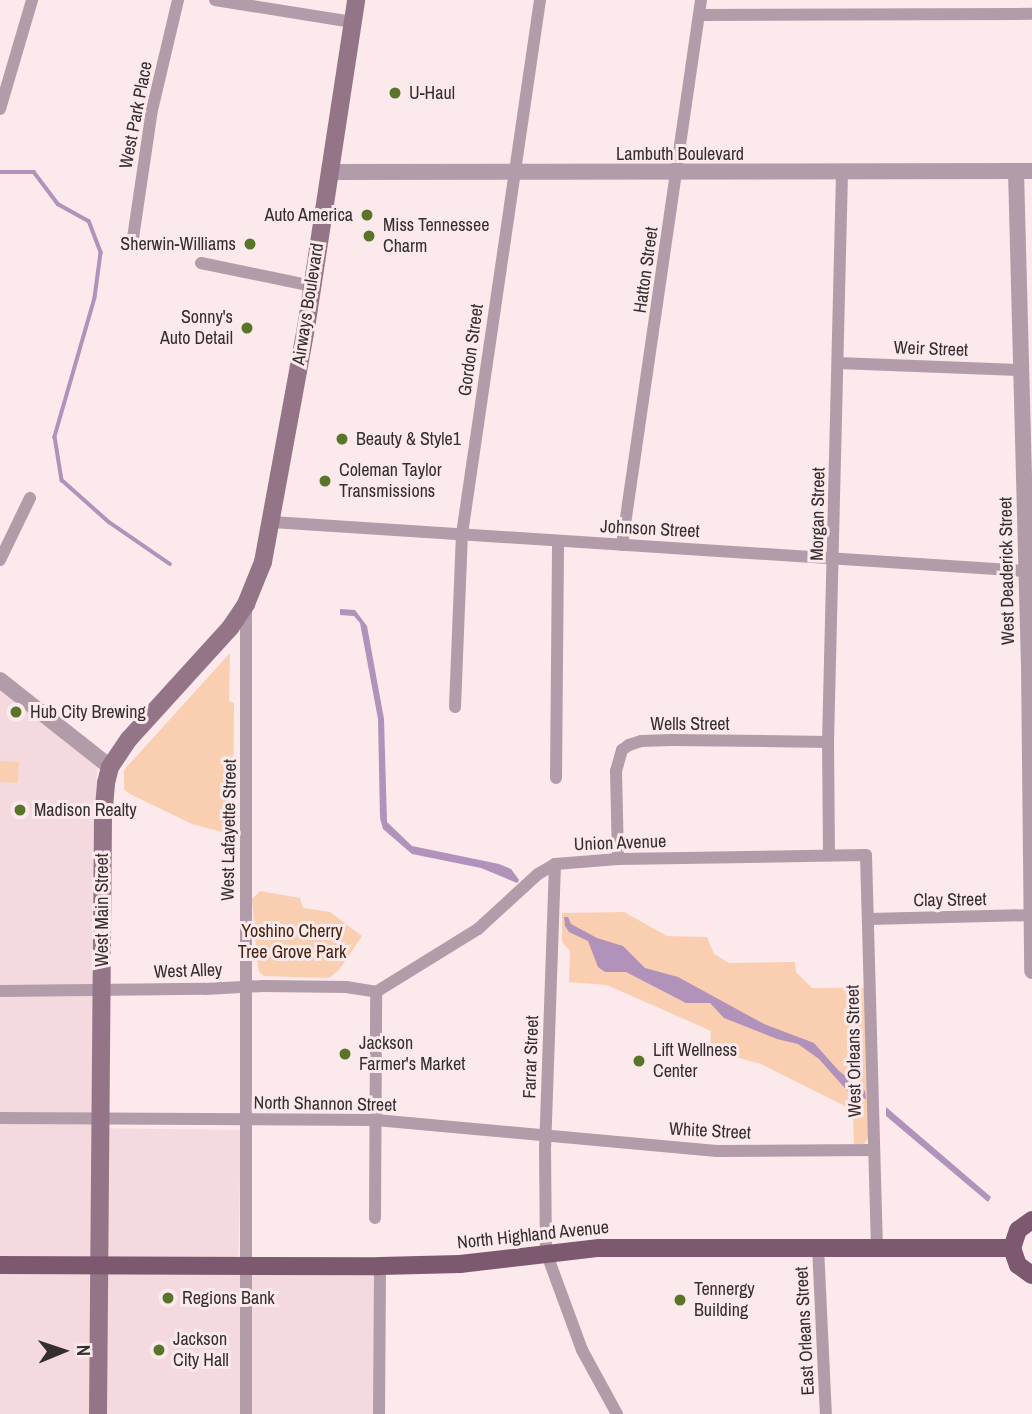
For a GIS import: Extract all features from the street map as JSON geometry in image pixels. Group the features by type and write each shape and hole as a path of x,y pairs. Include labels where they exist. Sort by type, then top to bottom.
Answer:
{"main road":[{"name":"Airways Boulevard","path":"246,604 263,562 272,522 356,0"},
{"name":"West Main Street","path":"99,1414 103,818 110,767 129,739 230,628 246,604"},
{"path":"1032,1220 1018,1230 1012,1248 1018,1265 1032,1275"},
{"name":"North Highland Avenue","path":"0,1265 380,1266 460,1264 599,1248 1012,1248"}],"street":[{"path":"0,109 32,0"},
{"name":"West Park Place","path":"133,237 152,110 178,0"},
{"path":"215,0 352,22"},
{"name":"Gordon Street","path":"455,707 462,534 540,0"},
{"name":"Hatton Street","path":"622,545 701,0"},
{"path":"699,15 1032,14"},
{"name":"Lambuth Boulevard","path":"328,172 514,174 1024,171"},
{"name":"West Deaderick Street","path":"1024,171 1021,370 1028,494 1026,571 1030,665 1032,971"},
{"name":"Morgan Street","path":"830,855 828,742 842,173"},
{"path":"201,263 312,286"},
{"name":"Weir Street","path":"838,363 1021,370"},
{"path":"0,560 30,498"},
{"name":"Johnson Street","path":"272,522 1026,571"},
{"path":"556,778 558,541"},
{"name":"West Lafayette Street","path":"246,604 246,1414"},
{"path":"0,680 110,767"},
{"name":"Wells Street","path":"618,859 616,771 622,750 629,746 641,741 672,740 828,742"},
{"name":"Union Avenue","path":"376,992 478,929 538,874 555,864 618,859 866,855"},
{"name":"West Orleans Street","path":"866,855 877,1247"},
{"name":"Farrar Street","path":"546,1252 546,1135 555,864"},
{"name":"Clay Street","path":"869,919 1031,915"},
{"name":"West Alley","path":"0,991 248,986 346,987 376,992"},
{"path":"375,1218 376,992"},
{"name":"North Shannon Street","path":"0,1118 376,1120 546,1135"},
{"name":"White Street","path":"546,1135 587,1141 717,1151 874,1150"},
{"name":"East Orleans Street","path":"818,1247 826,1414"},
{"path":"546,1252 582,1350 617,1414"},
{"path":"379,1414 380,1266"}],"shaded area":[{"path":"340,609 355,610 367,626 384,719 387,822 412,846 499,864 511,869 519,880 517,883 481,868 412,854 383,829 380,818 378,719 360,623 354,616 340,615"},
{"path":"0,686 97,765 92,1128 241,1130 238,1274 376,1274 376,1414 0,1414"},
{"path":"564,917 568,917 571,924 597,938 623,946 645,968 678,977 764,1024 814,1043 839,1071 865,1091 866,1099 851,1095 819,1059 798,1044 777,1039 724,1018 710,1003 686,1003 626,972 605,972 598,967 588,941 569,932"},
{"path":"886,1107 991,1197 988,1202 886,1116"}],"green space":[{"path":"230,653 229,701 234,703 233,830 222,832 192,824 128,793 124,789 124,770"},
{"path":"0,761 19,762 18,783 0,782"},
{"name":"Yoshino Cherry Tree Grove Park","path":"260,891 300,898 303,908 330,912 362,936 339,970 329,978 264,976 259,972 252,899"},
{"path":"624,912 667,936 707,937 714,954 729,963 795,962 796,972 812,988 867,988 870,1136 864,1144 854,1144 853,1117 843,1105 761,1064 710,1050 711,1031 607,985 569,982 570,951 562,942 562,913"}],"waterway":[{"path":"0,172 34,172 58,204 89,221 101,253 95,298 55,437 62,480 109,522 170,564"}],"place":[{"name":"U-Haul","path":"395,93"},
{"name":"Auto America","path":"367,215"},
{"name":"Miss Tennessee Charm","path":"369,236"},
{"name":"Sherwin-Williams","path":"250,244"},
{"name":"Sonny's Auto Detail","path":"247,328"},
{"name":"Beauty & Style1","path":"342,439"},
{"name":"Coleman Taylor Transmissions","path":"325,481"},
{"name":"Hub City Brewing","path":"16,712"},
{"name":"Madison Realty","path":"20,810"},
{"name":"Jackson Farmer's Market","path":"345,1054"},
{"name":"Lift Wellness Center","path":"639,1061"},
{"name":"Regions Bank","path":"168,1298"},
{"name":"Tennergy Building","path":"680,1300"},
{"name":"Jackson City Hall","path":"159,1350"}]}
